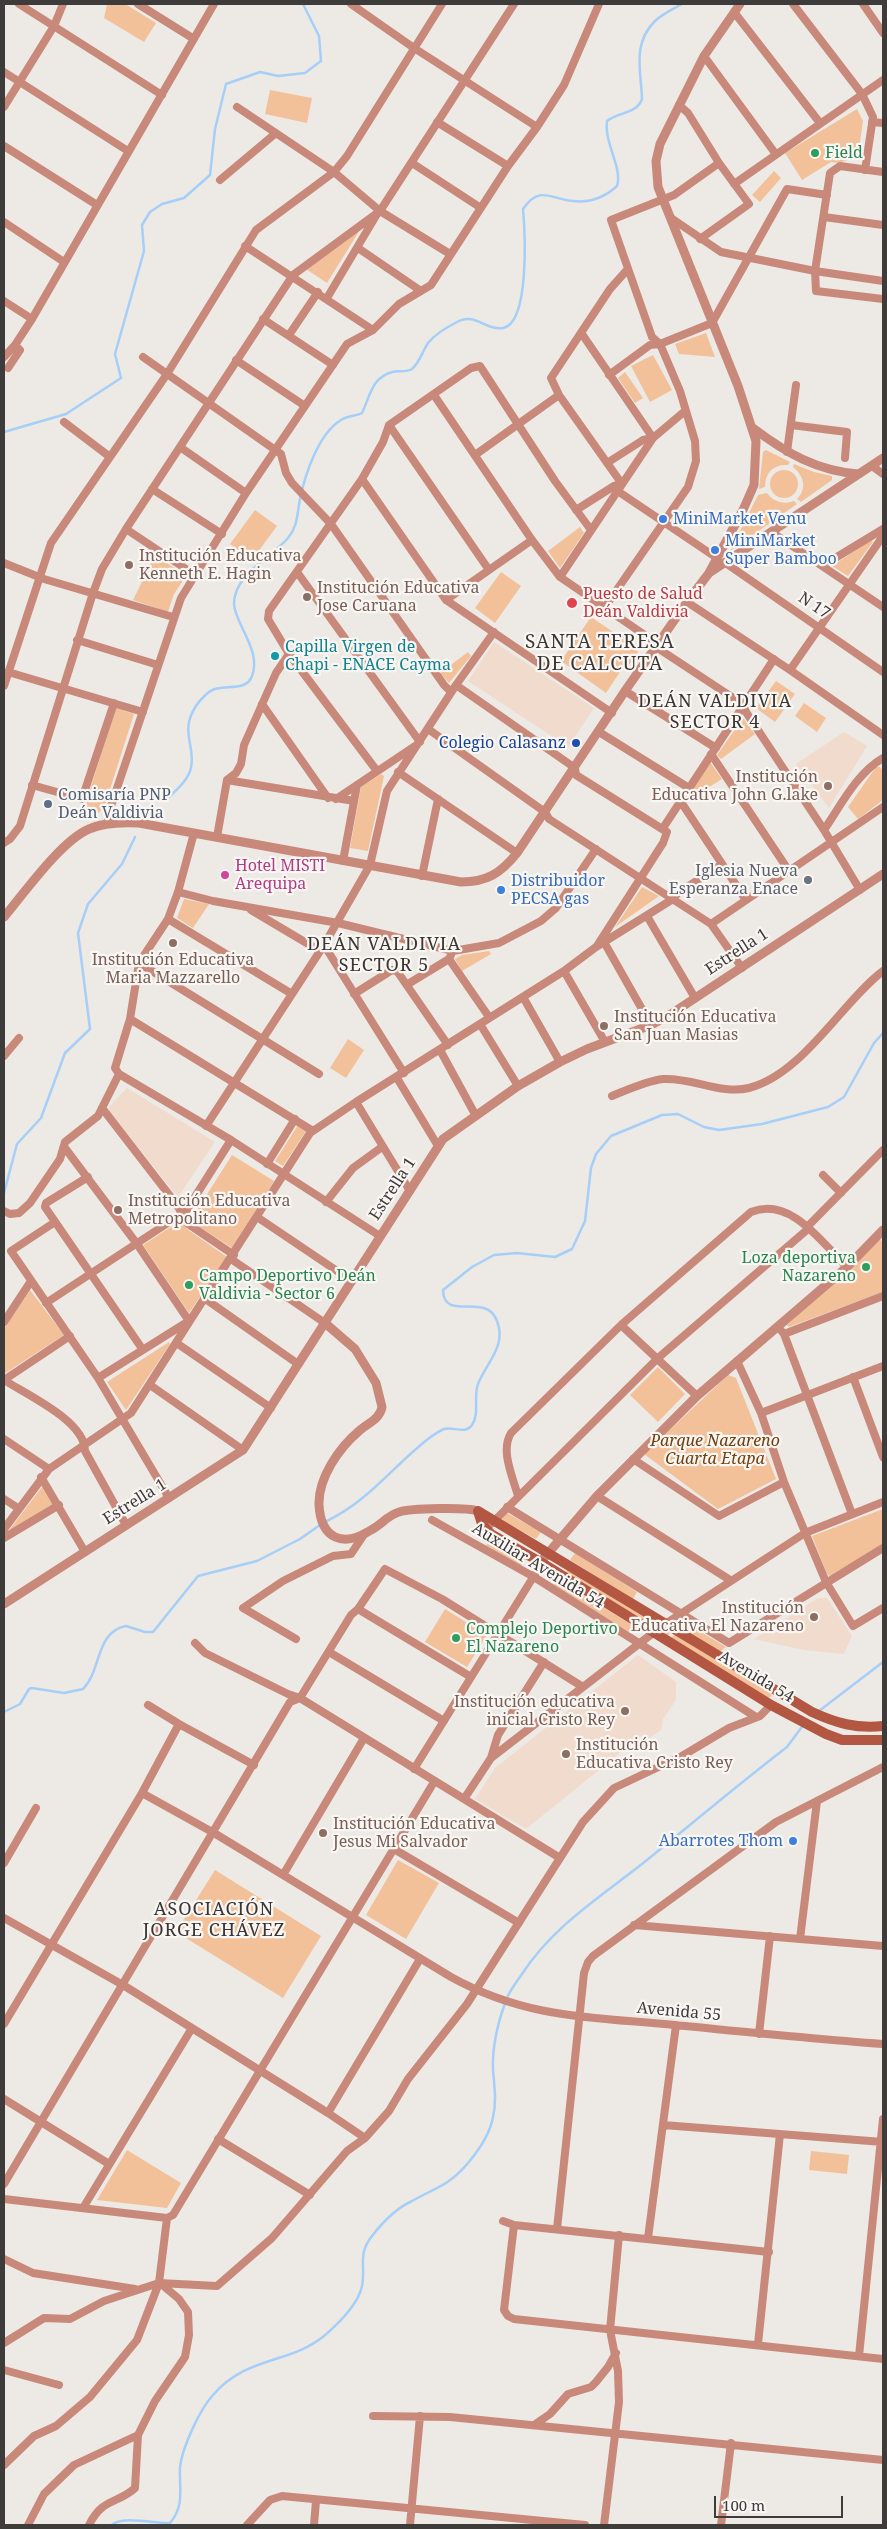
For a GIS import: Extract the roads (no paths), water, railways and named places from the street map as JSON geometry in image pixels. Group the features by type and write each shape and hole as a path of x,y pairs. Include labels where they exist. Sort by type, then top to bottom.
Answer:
{"main road":[{"name":"Avenida 54","path":"478,1511 781,1694 829,1720 854,1727 883,1726"},
{"path":"478,1511 482,1524 488,1530"},
{"name":"Avenida 54","path":"488,1530 771,1706 842,1740 883,1740"}],"street":[{"path":"18,4 162,94"},
{"path":"4,107 54,26 62,4"},
{"path":"138,4 194,39"},
{"path":"4,357 16,345 32,319 214,4"},
{"path":"351,4 414,48 537,127"},
{"path":"4,686 51,543 167,374 256,230 334,172 347,156 442,4"},
{"path":"327,298 380,210 514,4"},
{"path":"108,823 111,807 173,617 181,598 246,493 347,344 373,330 399,304 431,285 508,166 564,86 598,4"},
{"path":"4,917 58,853 77,836 87,830 108,823 139,823 461,882 482,881 504,868 545,812 625,691 687,602 709,574 744,510 754,485 756,451 753,428 663,199 657,178 658,152 679,104 704,56 740,4"},
{"path":"793,4 862,94 870,109 872,122 865,170"},
{"path":"862,4 883,33"},
{"path":"734,12 820,123"},
{"path":"704,56 775,153"},
{"path":"4,72 128,151"},
{"path":"734,184 775,153 883,80"},
{"path":"679,104 688,113 719,163 749,204 700,239"},
{"path":"237,107 334,172 380,210 450,254"},
{"path":"437,122 508,166"},
{"path":"872,122 883,124"},
{"path":"220,180 276,133"},
{"path":"4,146 97,205"},
{"path":"412,163 481,208"},
{"path":"605,608 688,487 695,467 695,441 680,391 660,344 652,337 611,220 674,195 719,163"},
{"path":"883,172 840,166 830,173 815,271 816,291 883,298"},
{"path":"609,375 650,345 660,344 712,323 787,189 827,195"},
{"path":"4,843 10,839 20,826 76,640 102,569 126,529 293,275 380,210"},
{"path":"824,217 883,225"},
{"path":"671,218 722,252 815,271 883,281"},
{"path":"4,222 64,262"},
{"path":"245,246 293,275 373,330"},
{"path":"358,248 421,291"},
{"path":"620,488 607,463 551,382 552,373 582,334 610,289 627,270"},
{"path":"289,335 318,292"},
{"path":"4,301 32,319"},
{"path":"263,319 333,365"},
{"path":"582,334 653,438"},
{"path":"8,368 20,350 16,345"},
{"path":"143,357 281,454 286,473 292,483 331,524 444,685 454,689 575,768 576,775 667,832 666,837 596,947"},
{"path":"236,360 305,406"},
{"path":"377,771 289,654 268,619 268,615 362,479 379,449 389,425 472,368 480,366 591,530"},
{"path":"787,452 796,385"},
{"path":"434,395 532,540 560,577 652,640 656,647 744,705 746,712 832,842 860,890"},
{"path":"475,455 560,395"},
{"path":"560,577 653,438 685,411"},
{"path":"64,422 110,457"},
{"path":"389,425 489,570"},
{"path":"791,425 847,432 845,458"},
{"path":"753,428 787,452 824,468 858,474"},
{"path":"607,463 644,440 653,438"},
{"path":"180,447 246,493"},
{"path":"709,574 727,564 883,458"},
{"path":"872,466 883,474"},
{"path":"362,479 446,600 612,713"},
{"path":"576,510 614,486 620,488 664,524 717,558"},
{"path":"152,489 222,534"},
{"path":"126,529 196,574"},
{"path":"822,566 883,529"},
{"path":"773,533 883,607"},
{"path":"446,600 532,540"},
{"path":"790,670 822,628 882,540"},
{"path":"4,563 40,575 44,579 173,617"},
{"name":"N 17","path":"727,564 883,672"},
{"path":"297,572 420,743"},
{"path":"687,602 790,670 883,735"},
{"path":"206,1126 338,923 370,865 386,791 494,632"},
{"path":"76,640 158,665"},
{"path":"217,838 227,780 241,764 244,745 276,673 289,654"},
{"path":"663,828 774,660"},
{"path":"8,672 143,712"},
{"path":"625,691 713,751 789,871"},
{"path":"32,785 82,799 114,703"},
{"path":"262,704 332,798"},
{"path":"428,728 545,812 549,819 711,924 742,968"},
{"path":"599,732 689,788"},
{"path":"332,798 357,785 420,743"},
{"path":"824,830 864,772 874,762 882,760"},
{"path":"398,772 516,853"},
{"path":"227,780 354,801"},
{"path":"343,860 357,785"},
{"path":"422,876 438,799"},
{"path":"681,802 746,900"},
{"path":"711,924 883,807"},
{"path":"194,833 178,892 168,919 140,963 130,1019 115,1068 120,1074 231,1140 380,1236"},
{"path":"178,892 338,923 453,951 499,943 541,921 556,908 596,849"},
{"path":"4,1529 41,1477 49,1469 131,1414 178,1344 189,1321 233,1257 313,1131 564,971 596,947 673,899 722,864"},
{"name":"Estrella 1","path":"4,1604 243,1450 442,1139 518,1086 560,1062 605,1042 651,1025 742,968 883,874"},
{"path":"245,906 322,948 354,994 438,1146"},
{"path":"646,916 695,998"},
{"path":"168,919 292,994"},
{"path":"604,942 651,1025"},
{"path":"408,984 449,959 453,951"},
{"path":"449,959 489,1018"},
{"path":"140,963 319,1074"},
{"path":"354,994 392,970 397,971 408,984 448,1045"},
{"path":"564,971 605,1042"},
{"path":"612,1096 662,1079 689,1080 725,1089 749,1088 777,1076 819,1039 883,971"},
{"path":"523,997 560,1062"},
{"path":"130,1019 313,1131"},
{"path":"480,1024 518,1086"},
{"path":"4,1056 19,1038"},
{"path":"440,1050 476,1116"},
{"path":"4,1211 19,1213 30,1203 50,1177 65,1148 67,1140 98,1116 120,1074"},
{"path":"356,1102 410,1191"},
{"path":"102,1108 177,1205 181,1215 188,1224 325,1323 356,1349 376,1383 382,1407 375,1419 347,1443 326,1474 319,1495 321,1524 326,1532 336,1538 352,1538 365,1533 400,1511 468,1508 478,1511"},
{"path":"267,1164 295,1119"},
{"path":"46,1303 181,1215 231,1140"},
{"path":"326,1202 353,1168 382,1147"},
{"path":"65,1148 137,1244 189,1321"},
{"path":"488,1530 494,1520 658,1358 808,1229 810,1224 883,1150"},
{"path":"823,1175 841,1193"},
{"path":"88,1177 46,1203 45,1207 143,1350"},
{"path":"518,1496 507,1453 507,1442 511,1432 621,1325 751,1212 769,1208 784,1211 798,1219 847,1267"},
{"path":"257,1217 352,1281"},
{"path":"55,1222 11,1250 98,1378 169,1498"},
{"path":"414,1768 499,1634 548,1552 560,1538 597,1496 697,1396 847,1267 883,1232"},
{"path":"4,1322 31,1281"},
{"path":"784,1334 883,1296"},
{"path":"204,1298 298,1364"},
{"path":"98,1378 189,1321"},
{"path":"621,1325 697,1396"},
{"path":"778,1326 784,1334 852,1514"},
{"path":"70,1336 4,1380 70,1422 85,1445 85,1452 126,1525"},
{"path":"178,1344 271,1408"},
{"path":"737,1361 761,1413 784,1482 805,1533 810,1540 826,1582 853,1626 883,1608"},
{"path":"761,1413 883,1366"},
{"path":"853,1377 883,1457"},
{"path":"150,1385 243,1450"},
{"path":"4,1439 49,1469"},
{"path":"633,1459 720,1516 784,1482"},
{"path":"41,1477 85,1552"},
{"path":"597,1496 730,1580"},
{"path":"4,1499 18,1508"},
{"path":"665,1624 805,1533 883,1502"},
{"path":"4,1538 59,1505"},
{"name":"Auxiliar Avenida 54","path":"507,1507 729,1643 826,1582"},
{"name":"Auxiliar Avenida 54","path":"432,1520 534,1577 756,1717"},
{"path":"296,1639 243,1608 283,1581 333,1556 351,1554 365,1533"},
{"path":"826,1582 883,1548"},
{"path":"4,2184 290,1702 300,1698 351,1615 358,1610 387,1568 583,1686"},
{"path":"358,1610 471,1677"},
{"path":"491,1758 653,1633"},
{"path":"195,1643 205,1653 288,1694 300,1698 560,1858"},
{"path":"329,1652 444,1721"},
{"path":"464,1799 491,1758 498,1735 544,1662"},
{"path":"148,1705 179,1724 254,1764"},
{"path":"4,2343 44,2318 70,2319 104,2301 159,2283 217,2286 272,2238 347,2151 365,2138 389,2111 408,2080 440,2041 475,1990 583,1822 601,1800 614,1788 662,1766 729,1728 760,1716 771,1706"},
{"path":"4,2024 142,1793 179,1724"},
{"path":"283,1875 364,1738"},
{"path":"557,2229 584,1973 588,1962 634,1925 776,1822 883,1767"},
{"path":"4,2199 168,2218 173,2215 434,1782"},
{"name":"Avenida 55","path":"142,1793 214,1833 420,1959 475,1990 528,2009 579,2017 883,2044"},
{"path":"800,1939 817,1801"},
{"path":"4,1863 36,1808"},
{"path":"394,1849 519,1923"},
{"path":"4,1918 52,1944 192,2028 328,2112 365,2138"},
{"path":"634,1925 883,1946"},
{"path":"759,2034 770,1936"},
{"path":"328,2112 420,1959"},
{"path":"648,2238 676,2025"},
{"path":"82,2208 192,2028"},
{"path":"4,2099 109,2164"},
{"path":"858,2356 883,2119"},
{"path":"663,2125 882,2142"},
{"path":"758,2344 780,2134"},
{"path":"218,2139 310,2195"},
{"path":"4,2465 34,2436 56,2426 90,2397 137,2340 159,2283 168,2218"},
{"path":"503,2221 514,2225 769,2252"},
{"path":"514,2225 504,2310 508,2316 610,2330 758,2344 883,2359"},
{"path":"604,2525 619,2402 616,2352 610,2330 619,2236"},
{"path":"4,2259 33,2273 137,2290"},
{"path":"89,2525 96,2513 111,2500 135,2488 138,2435 156,2400 185,2357 189,2335 188,2312 179,2299 159,2283"},
{"path":"534,2425 550,2414 568,2394 591,2386 596,2382 608,2367 616,2352"},
{"path":"4,2370 59,2385"},
{"path":"372,2416 420,2416 534,2425 731,2443 883,2460"},
{"path":"410,2525 420,2416"},
{"path":"28,2525 44,2494 74,2465 138,2435"},
{"path":"721,2525 731,2443"},
{"path":"247,2525 272,2498 282,2496 316,2501 412,2508 508,2521 585,2525"},
{"path":"314,2525 316,2501"}],"waterway":[{"path":"4,432 66,414 121,378 115,354 144,251 142,225 150,212 162,204 184,198 210,175 215,129 226,84 260,72 278,76 305,73 321,61 319,36 303,4"},
{"path":"165,801 184,782 191,768 192,753 188,731 191,715 196,706 212,690 241,686 246,684 252,676 254,657 235,612 236,593 247,575 281,545 291,533 295,524 302,489 319,445 333,426 341,420 362,413 375,383 392,372 412,369 434,336 465,319 476,320 497,328 503,328 512,322 518,310 524,275 525,236 523,209 529,201 541,195 566,200 585,201 602,196 617,186 618,171 608,138 607,121 636,108 640,104 642,99 640,58 643,39 658,18 682,4"},
{"path":"4,1193 17,1144 41,1118 65,1053 90,1029 78,933 88,904 122,864 135,837"},
{"path":"325,1522 341,1514 367,1494 428,1439 444,1429 462,1430 472,1425 476,1415 478,1384 494,1354 499,1338 499,1330 492,1312 484,1308 450,1305 445,1300 443,1290 472,1267 494,1255 517,1253 555,1257 572,1249 585,1221 591,1168 596,1154 611,1136 662,1115 678,1114 704,1127 719,1130 762,1124 828,1107 844,1097 874,1043 883,1033"},
{"path":"4,1712 20,1704 29,1689 32,1688 64,1693 83,1689 89,1681 104,1644 116,1630 126,1626 145,1632 153,1632 198,1576 257,1561 300,1539 320,1525"},
{"path":"819,1711 883,1662"},
{"path":"112,2525 117,2522 131,2520 170,2523 178,2510 181,2459 197,2419 208,2401 226,2382 239,2373 297,2352 324,2336 347,2314 360,2293 363,2279 363,2255 367,2243 376,2231 390,2216 406,2204 455,2176 476,2153 484,2142 492,2123 495,2099 493,2052 500,2017 511,1990 535,1957 580,1912 787,1747 804,1724"}],"place":[{"name":"Field","path":"815,153"},
{"name":"MiniMarket Venu","path":"663,519"},
{"name":"MiniMarket Super Bamboo","path":"715,550"},
{"name":"Institución Educativa Kenneth E. Hagin","path":"129,565"},
{"name":"Institución Educativa Jose Caruana","path":"307,597"},
{"name":"Puesto de Salud Deán Valdivia","path":"572,603"},
{"name":"Capilla Virgen de Chapi - ENACE Cayma","path":"275,656"},
{"name":"Colegio Calasanz","path":"576,743"},
{"name":"Institución Educativa John G.lake","path":"828,786"},
{"name":"Comisaría PNP Deán Valdivia","path":"48,804"},
{"name":"Hotel MISTI Arequipa","path":"225,875"},
{"name":"Iglesia Nueva Esperanza Enace","path":"808,880"},
{"name":"Distribuidor PECSA gas","path":"501,890"},
{"name":"Institución Educativa Maria Mazzarello","path":"173,943"},
{"name":"Institución Educativa San Juan Masias","path":"604,1026"},
{"name":"Institución Educativa Metropolitano","path":"118,1210"},
{"name":"Loza deportiva Nazareno","path":"866,1267"},
{"name":"Campo Deportivo Deán Valdivia - Sector 6","path":"189,1285"},
{"name":"Institución Educativa El Nazareno","path":"814,1617"},
{"name":"Complejo Deportivo El Nazareno","path":"456,1638"},
{"name":"Institución educativa inicial Cristo Rey","path":"625,1711"},
{"name":"Institución Educativa Cristo Rey","path":"566,1754"},
{"name":"Institución Educativa Jesus Mi Salvador","path":"323,1833"},
{"name":"Abarrotes Thom","path":"793,1841"}],"district":[{"name":"SANTA TERESA DE CALCUTA","path":"600,654"},
{"name":"DEÁN VALDIVIA SECTOR 4","path":"715,712"},
{"name":"DEÁN VALDIVIA SECTOR 5","path":"384,955"},
{"name":"ASOCIACIÓN JORGE CHÁVEZ","path":"214,1920"}],"park label":[{"name":"Parque Nazareno Cuarta Etapa","path":"715,1450"}]}
